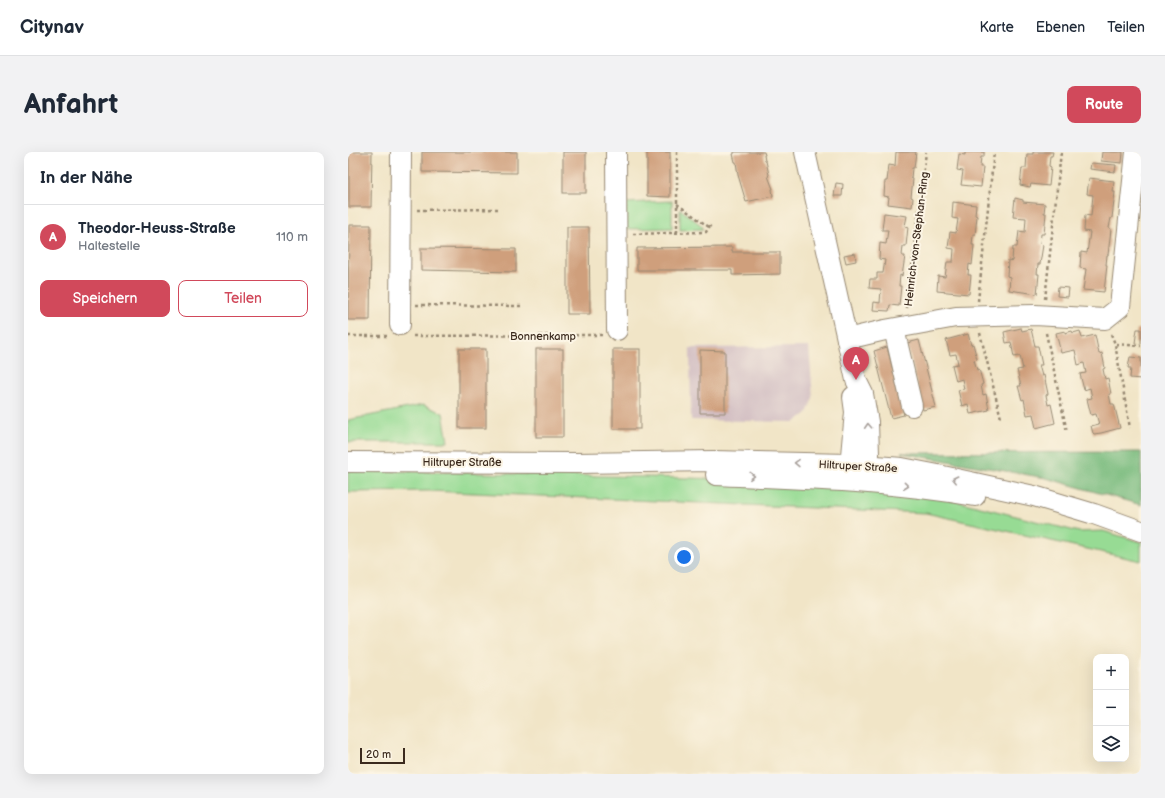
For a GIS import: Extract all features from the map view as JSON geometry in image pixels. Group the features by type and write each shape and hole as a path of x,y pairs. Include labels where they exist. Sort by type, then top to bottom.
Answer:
{"street":[{"path":"395,330 400,305 401,152"},
{"path":"616,152 617,330"},
{"path":"805,152 856,380 853,396 859,473"},
{"path":"847,339 956,317 1043,316 1105,319 1120,307 1136,152"},
{"path":"899,328 912,406"},
{"name":"Hiltruper Straße","path":"348,462 576,463 713,474 859,473 976,496 1092,523 1136,530"}],"path":[{"path":"677,152 677,232"},
{"name":"Heinrich-von-Stephan-Ring","path":"899,328 926,152"},
{"path":"994,152 976,317 1001,418"},
{"path":"1062,152 1043,316 1067,432"},
{"path":"677,204 709,227"},
{"path":"401,210 500,209"},
{"path":"616,234 706,232 712,223"},
{"path":"400,305 522,306"},
{"path":"1105,319 1115,344 1130,428"},
{"path":"348,336 395,330"},
{"name":"Bonnenkamp","path":"395,330 404,336 607,335 617,330"},
{"path":"1115,344 1141,346"}],"shaded area":[{"path":"809,347 813,398 807,413 795,422 691,420 690,348"}],"green space":[{"path":"672,201 672,228 625,229 624,203"},
{"path":"680,209 702,226 703,229 680,230"},
{"path":"423,405 443,413 448,442 348,442 348,420"},
{"path":"1141,452 1141,505 1046,478 901,453"},
{"path":"348,470 771,480 917,491 1079,532 1103,531 1141,542 1141,561 926,513 429,491 348,492"}],"building":[{"path":"349,152 372,152 371,207 349,207"},
{"path":"422,152 517,152 517,173 422,172"},
{"path":"563,152 586,152 586,193 563,193"},
{"path":"647,152 670,152 670,197 647,196"},
{"path":"734,152 764,152 768,176 773,189 773,196 746,202 738,175 733,154"},
{"path":"896,152 916,152 911,178 913,179 911,197 913,198 912,207 888,204 889,197 884,196 885,181 887,181 889,165 895,166"},
{"path":"965,152 984,152 984,157 981,157 980,167 983,167 981,187 961,185 963,171 957,170 959,154 965,155"},
{"path":"1033,152 1053,152 1052,156 1050,156 1049,166 1051,167 1049,186 1031,184 1030,187 1020,185 1022,168 1026,168 1027,154 1033,154"},
{"path":"1102,152 1123,152 1122,163 1101,161"},
{"path":"1091,163 1116,165 1115,172 1090,169"},
{"path":"1089,178 1114,181 1113,192 1115,192 1112,218 1109,228 1111,229 1104,292 1083,290 1086,269 1080,268 1081,252 1087,253 1090,232 1084,231 1085,215 1091,216 1093,195 1087,194"},
{"path":"836,183 843,184 842,196 834,196"},
{"path":"1015,198 1023,200 1023,202 1045,204 1044,213 1046,213 1044,234 1041,234 1040,244 1043,245 1040,264 1038,264 1037,274 1039,274 1037,294 1009,290 1010,277 1007,276 1008,260 1012,261 1013,247 1017,247 1019,231 1025,232 1026,218 1013,217"},
{"path":"953,202 976,205 975,215 977,216 975,235 973,235 972,245 974,245 972,265 969,264 968,275 971,275 969,294 937,291 938,276 945,277 947,262 953,262 954,249 948,248 950,232 956,233 958,219 952,218"},
{"path":"884,213 907,216 905,226 908,227 906,246 903,246 902,256 905,256 902,276 900,275 899,286 901,286 899,306 890,305 889,311 873,310 874,302 880,303 881,289 869,288 870,279 877,279 877,273 883,273 885,260 879,259 880,243 886,244 888,230 882,230"},
{"path":"349,225 371,225 370,320 348,320"},
{"path":"567,227 589,227 590,314 567,314"},
{"path":"732,247 732,252 780,252 780,274 732,275 732,270 637,270 637,248"},
{"path":"421,248 516,249 516,272 421,270"},
{"path":"855,253 856,261 846,263 844,255"},
{"path":"1058,287 1069,288 1068,297 1057,296"},
{"path":"1021,328 1022,331 1031,329 1035,346 1038,346 1042,365 1039,365 1042,376 1044,375 1048,394 1046,395 1048,405 1051,404 1055,423 1036,428 1033,414 1027,415 1024,399 1022,400 1018,386 1021,386 1017,370 1023,369 1020,356 1014,357 1011,342 1006,343 1004,332"},
{"path":"1137,329 1141,329 1141,344 1135,343"},
{"path":"1065,331 1065,333 1072,331 1073,333 1080,331 1082,338 1095,335 1099,354 1102,353 1105,368 1103,369 1105,379 1108,378 1111,404 1114,404 1120,428 1101,433 1093,433 1091,426 1099,424 1096,414 1091,415 1087,399 1092,398 1090,388 1084,390 1080,374 1086,373 1084,363 1078,365 1075,350 1061,353 1056,333"},
{"path":"968,334 971,345 973,344 977,359 974,360 977,370 979,369 983,384 981,385 983,395 986,394 989,410 970,414 968,404 962,406 958,390 964,389 962,379 956,381 952,365 958,364 956,354 950,355 946,340"},
{"path":"919,340 936,407 923,410 907,343"},
{"path":"887,347 904,415 891,418 874,351"},
{"path":"459,349 486,349 486,428 459,428"},
{"path":"536,349 563,349 563,437 536,437"},
{"path":"613,349 640,349 640,429 613,429"},
{"path":"700,350 725,351 725,413 700,413"},
{"path":"1130,357 1141,358 1141,379 1130,378 1131,368 1128,368"}],"place":[{"name":"Theodor-Heuss-Straße","path":"856,380"}]}
